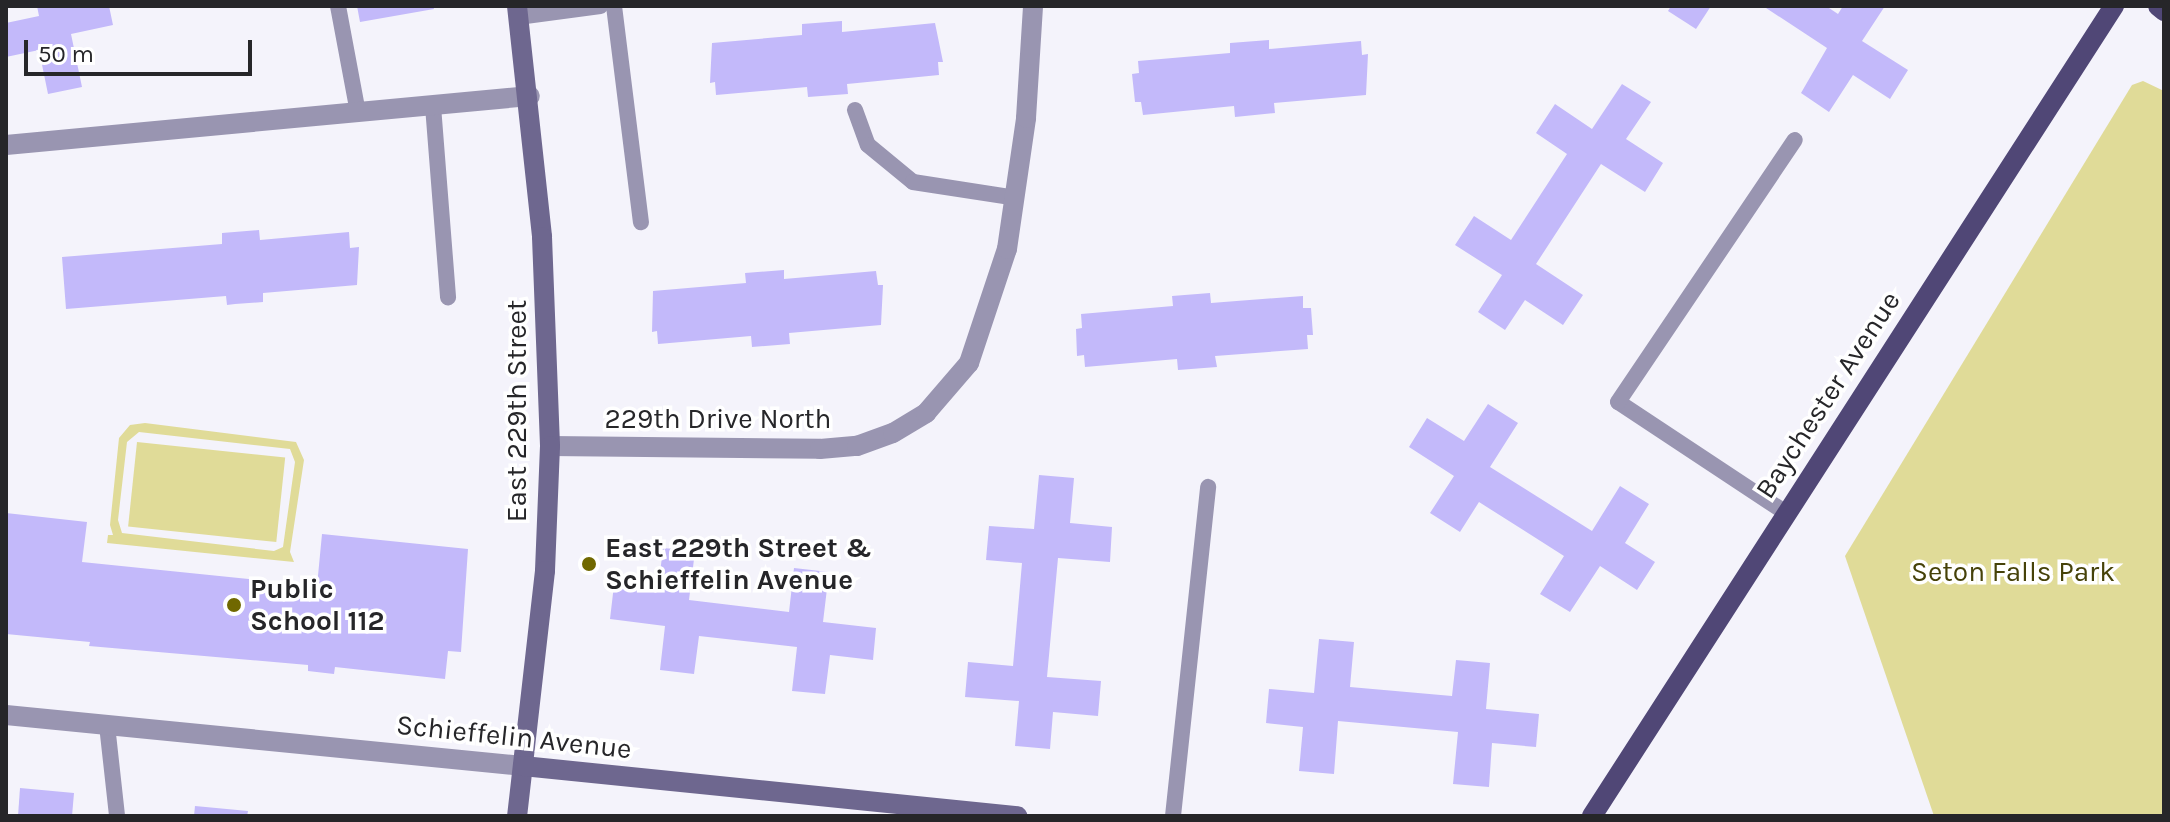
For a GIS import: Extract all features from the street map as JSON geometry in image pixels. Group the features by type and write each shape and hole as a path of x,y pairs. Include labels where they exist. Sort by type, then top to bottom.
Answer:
{"main road":[{"name":"Baychester Avenue","path":"1592,816 2114,6"},
{"path":"2158,6 2164,11"}],"street":[{"name":"229th Drive North","path":"550,446 820,449 857,446 893,433 926,413 969,363 1007,249 1016,198 1033,6"},
{"name":"East 229th Street","path":"517,12 530,96 543,244 550,446 546,556 517,816"},
{"path":"6,145 530,96"},
{"name":"Schieffelin Avenue","path":"6,715 1017,816"}],"lane":[{"path":"338,6 358,113"},
{"path":"517,12 600,6"},
{"path":"614,6 641,222"},
{"path":"433,106 448,297"},
{"path":"855,110 868,145 913,182 1016,198"},
{"path":"1786,513 1618,402 1795,140"},
{"path":"1173,816 1208,487"},
{"path":"107,725 117,816"}],"green space":[{"name":"Seton Falls Park","path":"2143,81 2164,91 2164,816 1934,816 1845,556 2132,85"},
{"path":"145,423 296,442 304,460 290,552 294,562 107,543 108,535 113,535 110,525 119,438 130,425","holes":["139,432 290,449 295,462 283,547 274,551 122,533 118,520 127,442"]},
{"path":"137,442 285,458 276,542 128,527"}],"building":[{"path":"37,6 109,6 113,25 71,34 82,87 48,94 39,50 6,57 6,23 39,16"},
{"path":"357,6 433,6 434,9 360,22"},
{"path":"1671,6 1711,6 1696,29 1668,11"},
{"path":"1763,6 1826,6 1838,14 1843,6 1885,6 1862,41 1908,70 1890,99 1853,75 1829,112 1801,93 1827,48"},
{"path":"842,21 842,32 935,23 943,62 938,62 939,75 847,84 848,94 808,97 807,87 716,95 715,82 710,83 712,43 802,35 802,24"},
{"path":"1269,40 1269,49 1361,41 1362,55 1368,54 1366,95 1274,103 1275,113 1235,117 1234,106 1143,115 1141,102 1135,102 1132,74 1139,73 1138,61 1230,53 1230,43"},
{"path":"1622,84 1651,102 1626,139 1663,163 1645,192 1601,164 1536,264 1583,295 1563,325 1525,300 1505,330 1478,312 1502,275 1455,245 1474,216 1511,240 1567,154 1536,133 1555,104 1592,129"},
{"path":"259,230 260,240 349,232 350,248 359,247 357,285 263,293 263,302 227,305 226,296 66,309 62,257 222,244 222,233"},
{"path":"784,270 784,279 876,271 878,285 883,285 881,325 789,333 790,344 752,347 751,336 658,344 657,331 652,332 653,291 746,283 745,273"},
{"path":"1210,293 1211,303 1303,296 1303,308 1311,308 1313,335 1307,335 1308,349 1215,356 1217,367 1178,370 1177,359 1085,367 1084,355 1077,356 1076,329 1082,328 1081,314 1173,306 1172,296"},
{"path":"1488,404 1518,423 1490,467 1592,531 1620,486 1649,504 1625,543 1655,562 1637,590 1600,566 1570,612 1540,594 1564,556 1479,502 1460,532 1430,513 1454,476 1409,447 1427,418 1464,441"},
{"path":"1039,475 1074,478 1070,523 1112,527 1110,562 1058,558 1047,677 1101,681 1098,716 1053,712 1050,749 1015,746 1019,701 965,697 968,662 1013,666 1022,563 986,560 989,526 1034,529"},
{"name":"Public School 112","path":"6,513 87,522 82,562 317,586 322,534 468,549 461,652 448,651 445,679 335,667 334,674 308,671 308,665 89,646 90,642 6,634"},
{"path":"663,548 695,551 689,600 789,612 794,568 829,572 823,622 876,628 873,660 830,655 825,694 792,691 797,647 699,636 694,674 660,670 665,626 610,619 614,585 658,590"},
{"path":"1319,639 1354,642 1350,687 1452,696 1456,660 1490,663 1486,709 1539,714 1536,747 1492,743 1489,787 1453,784 1458,732 1338,721 1334,774 1299,771 1303,727 1266,723 1269,689 1314,693"},
{"path":"20,788 74,793 72,816 18,816"},
{"path":"195,806 248,811 247,816 194,816"}],"place":[{"name":"East 229th Street & Schieffelin Avenue","path":"589,564"},
{"name":"Public School 112","path":"234,605"}]}
